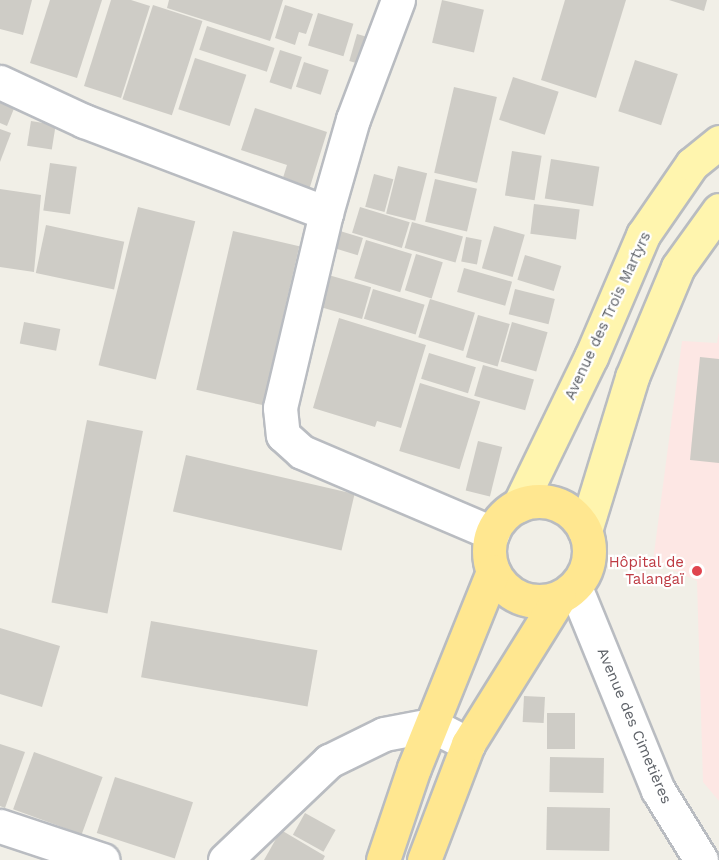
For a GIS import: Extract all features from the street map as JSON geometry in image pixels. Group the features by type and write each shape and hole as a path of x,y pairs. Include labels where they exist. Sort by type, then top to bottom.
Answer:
{"highway":[{"path":"424,860 468,744 567,592 586,570 590,550 585,531 575,515 558,505 538,501 519,505 503,516 492,533 489,552 493,571 504,587 520,598 540,602 567,592"},
{"path":"383,860 431,725 493,571"}],"main road":[{"name":"Avenue des Trois Martyrs","path":"519,505 591,357 643,235 692,164 719,142"},
{"path":"585,531 646,344 678,267 719,210"}],"street":[{"path":"398,0 353,119 326,213 280,408 283,435 302,452 492,533"},
{"path":"0,82 84,121 326,213"},
{"name":"Avenue des Cimetières","path":"567,592 658,790 701,860"},
{"path":"225,860 330,761 384,734 431,725 468,744"},
{"path":"0,826 104,860"}],"shaded area":[{"name":"Hôpital de Talangaï","path":"719,332 719,801 703,782 697,581 653,561 682,341 717,343"}],"building":[{"path":"0,0 32,0 23,35 0,29"},
{"path":"50,0 102,0 77,78 30,63"},
{"path":"111,0 131,0 150,6 121,98 84,86"},
{"path":"169,0 283,0 270,41 167,8"},
{"path":"442,0 484,10 474,53 432,43"},
{"path":"565,0 626,0 596,98 541,80"},
{"path":"669,0 707,0 704,11"},
{"path":"153,5 202,21 172,115 122,99"},
{"path":"285,5 313,14 306,34 299,32 295,45 275,38"},
{"path":"318,13 353,24 343,56 308,46"},
{"path":"207,26 275,48 267,72 199,50"},
{"path":"357,34 375,39 368,66 349,61"},
{"path":"280,50 302,57 291,89 269,82"},
{"path":"195,58 246,75 230,126 178,109"},
{"path":"635,60 678,74 661,125 618,111"},
{"path":"304,62 329,70 321,95 296,87"},
{"path":"513,77 559,92 545,135 499,120"},
{"path":"454,87 497,97 477,183 434,173"},
{"path":"0,100 15,106 7,126 0,123"},
{"path":"255,108 327,132 309,190 282,181 287,165 241,150"},
{"path":"31,121 56,125 52,150 27,146"},
{"path":"0,129 11,133 0,162"},
{"path":"512,151 542,156 535,200 505,195"},
{"path":"551,159 599,167 593,206 545,199"},
{"path":"50,163 77,167 70,214 43,211"},
{"path":"398,166 427,173 415,221 386,214"},
{"path":"374,174 393,179 385,212 365,207"},
{"path":"435,179 477,189 467,232 425,222"},
{"path":"0,189 41,195 34,272 0,267"},
{"path":"534,204 580,210 576,239 530,234"},
{"path":"138,207 195,221 156,379 99,365"},
{"path":"360,207 410,222 402,248 352,233"},
{"path":"412,222 463,237 456,263 405,248"},
{"path":"46,225 124,242 114,290 36,273"},
{"path":"494,226 525,235 513,277 482,268"},
{"path":"233,231 299,246 263,405 196,390"},
{"path":"340,231 363,238 358,255 335,248"},
{"path":"466,237 482,240 477,265 461,262"},
{"path":"366,240 412,254 400,292 354,278"},
{"path":"416,254 443,262 432,299 405,290"},
{"path":"525,255 561,266 554,291 517,280"},
{"path":"464,268 512,282 505,306 457,292"},
{"path":"325,274 371,287 362,319 316,306"},
{"path":"373,289 425,305 416,334 364,319"},
{"path":"515,289 555,299 548,324 509,314"},
{"path":"430,299 475,313 463,351 418,337"},
{"path":"478,315 510,324 498,366 466,357"},
{"path":"339,318 426,345 401,428 377,421 375,427 313,408"},
{"path":"24,322 60,329 56,351 20,344"},
{"path":"512,322 548,332 536,372 501,361"},
{"path":"429,353 476,367 468,393 421,379"},
{"path":"700,357 719,359 719,463 690,460"},
{"path":"483,365 534,380 525,410 474,396"},
{"path":"420,383 480,401 459,469 399,451"},
{"path":"87,420 143,431 107,613 52,603"},
{"path":"478,441 502,447 490,497 466,490"},
{"path":"186,455 355,494 342,550 173,512"},
{"path":"151,621 317,650 308,706 141,677"},
{"path":"0,628 60,646 42,707 0,694"},
{"path":"524,696 545,697 544,723 523,722"},
{"path":"547,713 575,713 575,749 547,749"},
{"path":"0,744 25,752 5,808 0,806"},
{"path":"34,752 103,777 82,834 13,809"},
{"path":"550,757 604,758 603,793 549,792"},
{"path":"115,777 193,802 175,858 97,833"},
{"path":"547,807 610,808 609,851 546,850"},
{"path":"305,813 336,830 323,852 293,835"},
{"path":"281,830 325,856 323,860 264,860"}],"place":[{"name":"Hôpital de Talangaï","path":"697,571"}]}
